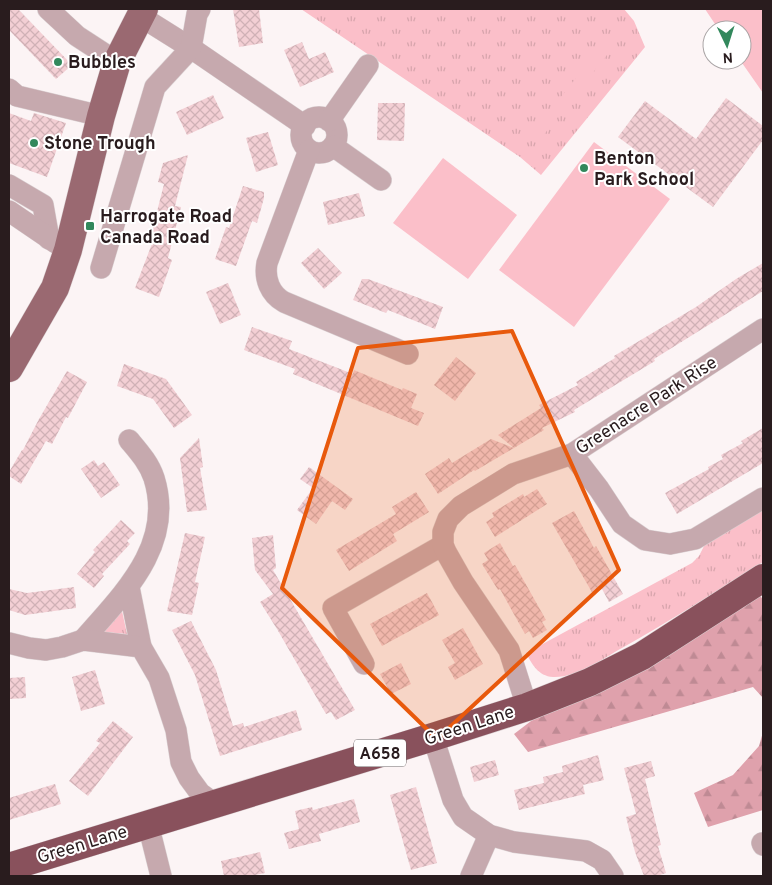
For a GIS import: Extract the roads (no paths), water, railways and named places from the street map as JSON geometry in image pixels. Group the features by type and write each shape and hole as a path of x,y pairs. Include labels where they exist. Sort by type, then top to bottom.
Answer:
{"highway":[{"name":"Green Lane","path":"9,866 433,737 590,682 642,656 763,578"}],"main road":[{"path":"9,368 55,288 58,245 117,62 142,12"}],"street":[{"path":"48,9 77,36 117,62"},
{"path":"101,268 155,86 191,48 200,9"},
{"path":"142,12 305,126"},
{"path":"329,121 368,65"},
{"path":"9,89 17,96 101,116"},
{"path":"316,118 329,121 335,127 337,133 333,146 327,152 321,153 309,150 302,140 305,126 316,118"},
{"path":"333,146 381,180"},
{"path":"309,150 267,263 266,270 269,286 274,294 284,302 408,354"},
{"path":"9,185 43,205 58,245"},
{"path":"9,211 58,245"},
{"name":"Greenacre Park Rise","path":"443,545 443,532 448,519 461,506 513,474 572,454 763,329"},
{"path":"83,640 129,587 152,547 158,526 154,478 144,459 129,440"},
{"path":"572,454 599,489 622,524 645,540 670,544 695,539 763,498"},
{"path":"364,664 328,601 443,545 463,582 509,650 526,706"},
{"path":"129,587 141,647 159,678 176,730 181,762 189,778 200,792 215,804"},
{"path":"9,643 46,650 83,640 141,647"},
{"path":"433,737 453,800 464,817 489,835 514,842 586,851 602,860 613,876"},
{"path":"148,824 160,876"},
{"path":"471,876 489,835"}],"place":[{"name":"Bubbles","path":"58,62"},
{"name":"Stone Trough","path":"34,143"},
{"name":"Benton Park School","path":"584,168"},
{"name":"Harrogate Road Canada Road","path":"90,226"}]}
